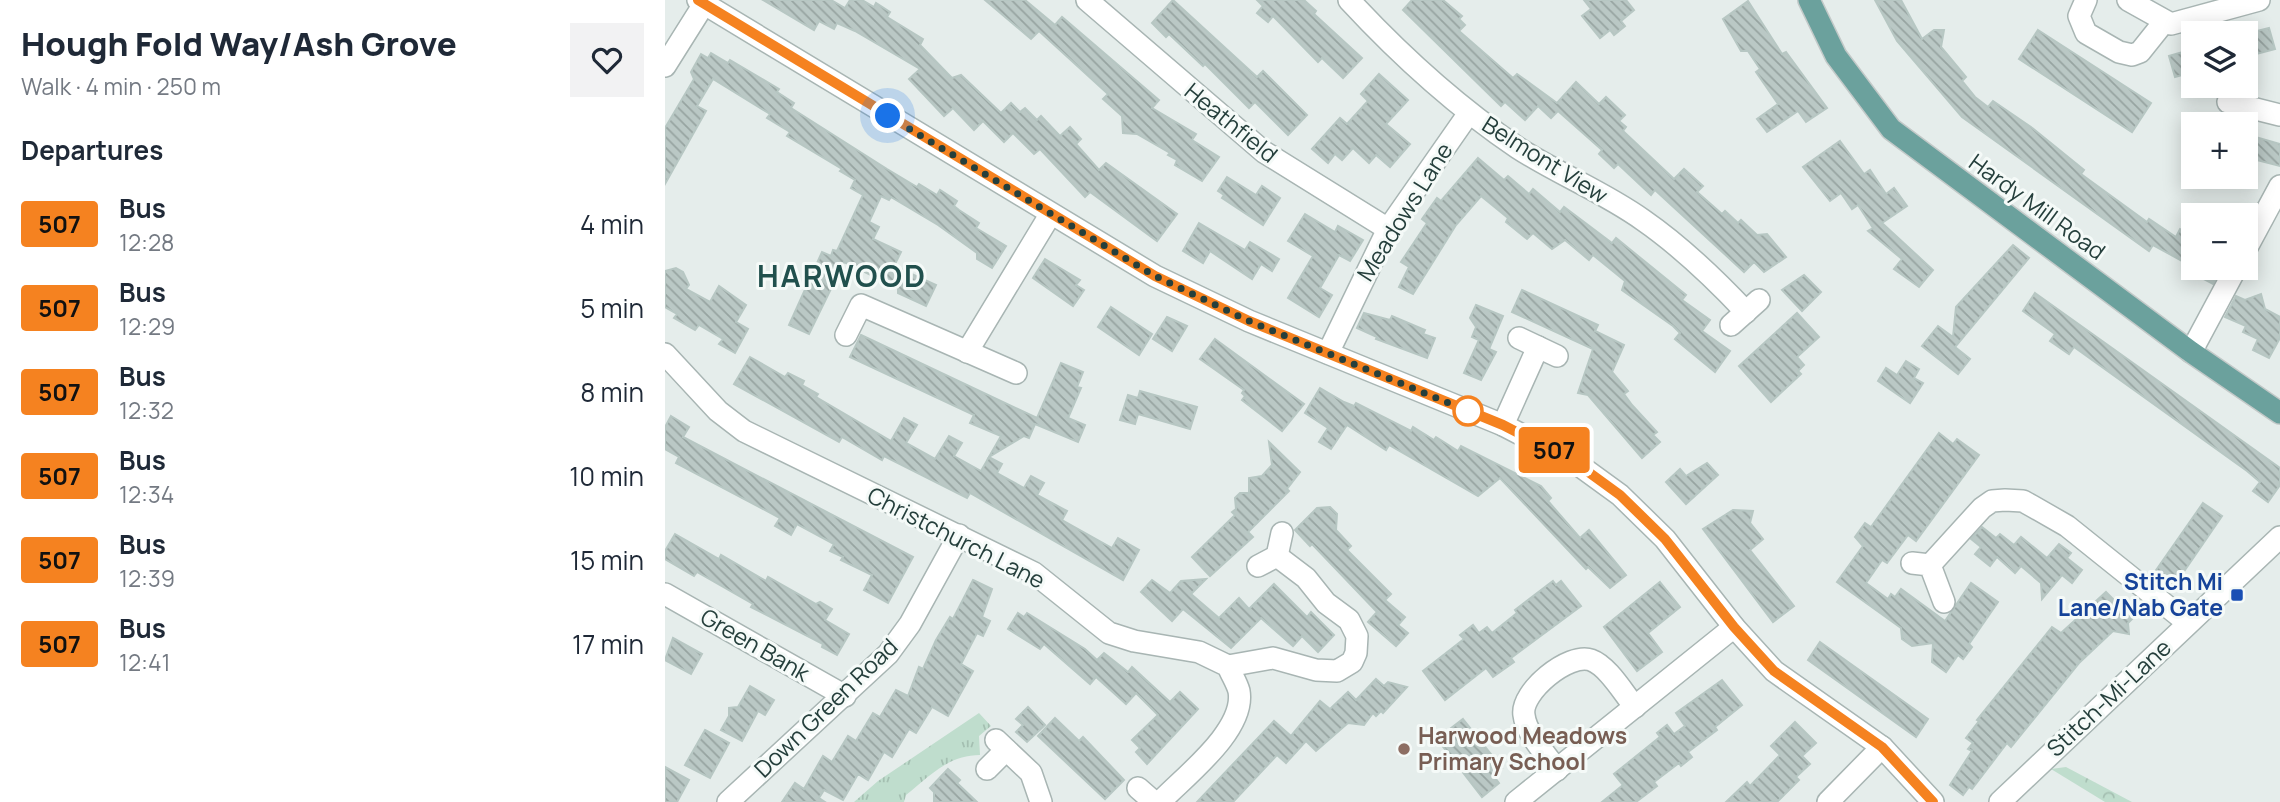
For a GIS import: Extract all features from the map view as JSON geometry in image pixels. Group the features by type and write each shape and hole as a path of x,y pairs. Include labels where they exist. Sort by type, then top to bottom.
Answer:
{"main road":[{"name":"Hardy Mill Road","path":"1809,0 1836,56 1891,129 2191,352 2280,413"}],"street":[{"name":"Heathfield","path":"1087,0 1264,152 1388,229"},
{"name":"Belmont View","path":"1349,0 1429,79 1469,113 1519,148 1652,226 1693,256 1746,313"},
{"path":"2086,0 2079,16 2086,33 2126,54 2140,52 2164,22"},
{"path":"2128,0 2164,22 2176,23 2259,0"},
{"path":"665,66 701,2 1155,276 1249,321 1503,425 1576,463 1620,495 1665,539 1734,627 1788,682 1882,747 1933,802"},
{"path":"2228,102 2280,115"},
{"name":"Meadows Lane","path":"1328,353 1388,229 1469,113"},
{"path":"2258,227 2280,186"},
{"path":"967,352 1050,215"},
{"path":"2191,352 2230,280"},
{"path":"846,335 860,305 1016,373"},
{"path":"1503,425 1538,347"},
{"name":"Christchurch Lane","path":"665,354 718,411 744,431 1034,573 1109,633 1134,641 1199,653 1228,666"},
{"path":"1944,602 1921,564 1997,492 2023,501 2067,526 2188,623"},
{"path":"1160,802 1231,728 1238,712 1239,691 1228,666 1273,658 1316,670 1337,671 1352,662 1356,653 1357,636 1349,620 1326,603 1306,578 1267,561 1282,533"},
{"name":"Down Green Road","path":"728,802 888,654 910,624 959,536"},
{"name":"Stitch-Mi-Lane","path":"2000,802 2280,537"},
{"name":"Green Bank","path":"665,593 845,696"},
{"path":"1516,802 1734,627"},
{"path":"1557,770 1526,724 1523,706 1530,691 1569,662 1584,659 1602,667 1635,707"},
{"path":"987,769 1001,745 1031,773 1041,802"},
{"path":"1828,802 1882,747"},
{"path":"1137,788 1154,802"}],"green space":[{"path":"979,713 991,726 979,736 980,755 958,759 940,768 906,795 904,802 854,802 878,781"},
{"path":"2066,767 2132,802 2105,802 2051,769"}],"building":[{"path":"763,0 831,0 845,8 850,0 862,0 874,7 876,3 890,12 887,17 923,39 920,45 952,78 961,75 1001,113 1011,103 1020,112 1025,108 1037,120 1041,116 1060,136 1070,127 1081,139 1076,144 1099,170 1106,163 1177,214 1157,241 1090,192 1085,197 1040,149 1034,154 1013,133 1004,142 983,121 974,130 953,108 944,116 909,79 920,69 837,23 834,29 819,21 814,30"},
{"path":"985,0 1025,0 1055,25 1062,17 1159,100 1152,108 1196,134 1192,140 1219,157 1202,181 1175,165 1177,160 1168,155 1170,153 1137,134 1123,133 1122,116 1103,99 1108,94 1039,31 1031,39"},
{"path":"1173,0 1257,77 1263,71 1307,115 1288,135 1255,102 1249,108 1205,64 1203,66 1169,34 1166,37 1152,23"},
{"path":"1257,0 1304,0 1316,11 1314,14 1362,58 1343,78 1322,58 1318,62 1273,16 1268,22 1257,13 1263,6"},
{"path":"1412,0 1443,0 1462,16 1459,19 1465,25 1459,31 1513,78 1517,74 1557,103 1576,82 1599,104 1606,97 1625,115 1619,121 1626,127 1623,131 1674,179 1684,169 1703,186 1697,192 1722,214 1725,211 1738,223 1741,220 1757,235 1767,234 1786,257 1764,272 1754,262 1744,272 1655,190 1651,195 1618,164 1614,168 1599,154 1602,150 1558,111 1551,118 1538,106 1525,120 1505,102 1501,106 1403,10"},
{"path":"1584,0 1626,0 1634,10 1621,21 1625,26 1614,35 1610,30 1600,38 1582,16 1591,9"},
{"path":"1875,0 1901,0 1922,39 1934,30 1944,30 1941,47 1966,77 1962,81 1975,97 1988,107 1993,101 2031,127 2084,170 2081,174 2147,222 2149,219 2176,237 2181,230 2181,260 2153,245 2149,251 1962,117 1897,41"},
{"path":"1748,1 1782,54 1786,52 1827,108 1806,122 1798,111 1767,132 1757,119 1778,104 1756,72 1760,69 1748,51 1741,51 1723,19"},
{"path":"2269,28 2275,49 2258,54 2258,31"},
{"path":"2038,30 2151,103 2132,132 2019,59"},
{"path":"2181,52 2181,75 2175,77 2169,56"},
{"path":"711,53 728,63 730,60 779,89 777,92 794,103 791,108 887,169 917,187 919,184 937,195 940,190 957,201 954,206 979,223 976,228 1006,246 992,268 977,259 977,253 938,225 891,197 889,200 881,196 869,222 879,227 873,239 901,252 894,266 936,285 926,306 898,293 898,288 844,262 809,334 789,325 822,252 831,256 833,250 837,251 863,195 851,188 855,180 840,171 842,169 787,136 790,132 767,118 770,114 713,79 697,106 706,111 665,184 665,128 694,79 691,72 701,54 708,58"},
{"path":"1379,74 1408,100 1386,124 1410,144 1390,167 1376,155 1369,163 1353,148 1342,160 1335,154 1328,163 1312,149 1340,118 1347,124 1368,101 1361,94"},
{"path":"2258,138 2280,144 2280,166 2258,160"},
{"path":"1840,141 1864,174 1870,170 1886,194 1894,188 1907,206 1882,223 1933,270 1919,287 1894,269 1902,259 1868,231 1873,228 1858,205 1852,209 1841,193 1830,201 1803,167"},
{"path":"1478,158 1504,180 1508,176 1529,194 1533,189 1560,212 1564,207 1612,243 1616,238 1686,295 1682,300 1710,320 1702,331 1730,351 1715,372 1675,339 1680,333 1673,326 1622,290 1625,281 1593,255 1589,260 1565,240 1552,249 1533,233 1527,239 1506,222 1508,218 1481,196 1456,225 1413,294 1399,287 1409,267 1401,262 1427,223 1422,219 1437,198 1441,201"},
{"path":"1227,177 1256,195 1262,186 1280,198 1263,225 1222,198 1224,195 1218,191"},
{"path":"1305,214 1335,232 1338,226 1363,240 1350,261 1339,255 1320,288 1332,295 1319,317 1288,298 1313,256 1288,241"},
{"path":"1199,223 1245,250 1250,242 1279,259 1272,271 1261,264 1252,279 1210,251 1203,263 1183,251"},
{"path":"2013,245 2029,258 1955,347 1970,359 1958,374 1922,346 1938,326 1953,337 1956,307"},
{"path":"1045,259 1080,280 1076,285 1084,290 1073,306 1033,278"},
{"path":"676,268 683,272 689,285 686,289 710,302 719,286 746,305 736,322 748,329 735,353 719,344 723,339 699,325 695,330 674,318 677,314 665,307 665,271"},
{"path":"1804,275 1821,292 1802,311 1782,290"},
{"path":"1522,290 1598,325 1595,331 1624,345 1612,372 1628,391 1624,394 1632,405 1657,432 1653,435 1660,442 1642,458 1588,395 1578,393 1593,349 1512,312"},
{"path":"2035,293 2280,468 2280,485 2268,502 2253,491 2260,482 2247,471 2074,347 2069,354 2050,341 2055,334 2023,311"},
{"path":"2261,294 2265,309 2280,317 2280,338 2269,358 2253,350 2258,339 2243,332 2246,326 2225,317 2236,296 2245,300"},
{"path":"1476,305 1503,316 1489,349 1496,352 1481,380 1464,373 1479,340 1472,337 1476,327 1470,318"},
{"path":"1111,307 1152,334 1139,355 1098,327"},
{"path":"1364,313 1390,320 1392,316 1425,330 1423,334 1435,338 1427,358 1376,339 1377,337 1357,328"},
{"path":"1797,313 1819,337 1797,357 1804,365 1798,371 1801,374 1771,402 1739,366"},
{"path":"1167,317 1187,326 1172,351 1153,339"},
{"path":"861,335 1037,418 1061,363 1083,372 1077,387 1081,388 1068,418 1085,425 1078,442 1035,424 1029,438 1024,436 989,457 1001,436 970,423 974,415 850,357"},
{"path":"1215,339 1304,404 1282,431 1242,400 1245,396 1242,393 1244,390 1200,359"},
{"path":"750,357 785,377 788,373 804,381 802,385 818,394 816,397 891,441 904,418 917,425 906,443 935,459 949,436 962,443 954,456 981,471 989,457 1002,464 997,473 1024,488 1031,476 1044,483 1037,495 1067,511 1062,520 1112,548 1118,538 1139,550 1123,580 970,493 967,498 884,456 882,460 842,437 839,442 734,384"},
{"path":"1906,361 1919,369 1914,378 1923,383 1910,403 1878,381 1886,368 1897,375"},
{"path":"1320,388 1344,402 1354,406 1356,403 1411,431 1413,427 1434,440 1436,437 1458,451 1461,446 1541,486 1551,498 1548,501 1580,538 1589,530 1626,575 1610,588 1588,567 1586,569 1500,478 1478,496 1389,445 1386,450 1347,425 1331,449 1319,442 1328,428 1305,413"},
{"path":"1140,391 1197,407 1190,429 1138,414 1135,424 1120,420 1128,395 1138,398"},
{"path":"671,416 689,427 683,437 913,557 888,603 864,590 872,575 841,560 843,557 830,551 834,544 797,524 791,535 775,526 780,518 676,463 679,457 665,449 665,427"},
{"path":"1939,433 1953,444 1957,439 1979,455 1916,541 1908,535 1887,563 1882,560 1866,583 1888,599 1891,594 1895,597 1901,589 1945,621 1971,583 1998,602 1969,644 1972,647 1963,659 1958,655 1946,672 1932,662 1933,643 1912,646 1902,639 1901,628 1837,582 1863,546 1855,537 1865,523 1871,527"},
{"path":"1269,442 1300,472 1287,489 1289,491 1248,532 1253,537 1210,576 1192,557 1235,515 1232,512 1236,509 1235,498 1240,493 1249,493 1249,478 1262,476 1272,465"},
{"path":"1707,463 1718,475 1686,504 1666,482 1680,469 1686,476"},
{"path":"2203,503 2222,516 2172,589 2152,576"},
{"path":"1330,507 1337,514 1336,530 1351,546 1347,550 1391,594 1385,600 1405,617 1398,625 1408,633 1396,646 1368,622 1377,612 1312,544 1310,546 1295,530 1317,508"},
{"path":"1733,510 1753,511 1750,523 1763,539 1750,550 1794,606 1773,622 1703,529"},
{"path":"1982,527 1996,538 2000,534 2014,545 2021,537 2047,558 2059,544 2071,553 2067,558 2082,570 2072,583 2062,575 2042,599 2041,583 2021,566 2015,573 1997,557 1990,566 1975,554 1981,547 1971,539"},
{"path":"675,534 719,559 721,555 766,581 768,577 816,604 820,602 832,609 825,620 849,634 837,655 822,647 823,644 751,607 753,604 697,572 694,576 665,559 665,551"},
{"path":"1206,579 1191,594 1219,618 1239,598 1249,609 1274,584 1307,617 1311,612 1334,635 1318,652 1302,636 1293,646 1261,618 1231,648 1183,609 1172,621 1141,592 1152,580 1170,593 1181,581"},
{"path":"973,580 992,589 982,617 990,621 983,636 977,633 961,664 973,671 948,716 932,707 916,733 909,729 892,757 884,752 868,780 858,774 843,800 824,790 819,798 825,802 782,802 795,783 804,789 823,756 832,762 848,736 856,741 873,713 880,717 896,690 908,696 919,667 923,669 936,640 950,617 953,619"},
{"path":"1553,581 1556,585 1561,581 1581,606 1511,658 1514,662 1493,677 1486,668 1445,700 1423,671 1464,639 1460,635 1473,625 1479,633 1487,627 1492,633 1517,613 1515,610"},
{"path":"1660,582 1680,607 1648,633 1662,652 1637,671 1604,627"},
{"path":"2106,592 2121,607 2128,600 2140,611 2128,623 2129,634 2113,631 2079,663 2011,747 2007,743 1972,789 1969,787 1963,795 1950,785 1972,751 1968,749 1973,743 1966,738 1979,721 1977,720 2052,627 2061,633"},
{"path":"1018,613 1024,617 1027,613 1085,649 1097,660 1104,653 1128,672 1132,667 1170,702 1180,692 1198,709 1147,764 1136,752 1140,748 1132,740 1158,715 1136,693 1126,704 1096,677 1090,684 1044,644 1040,649 1008,629"},
{"path":"673,638 702,654 691,674 665,660"},
{"path":"1820,642 1928,719 1916,737 1808,660"},
{"path":"1376,679 1384,686 1388,682 1407,687 1383,713 1381,711 1376,716 1373,713 1364,725 1348,723 1316,751 1306,741 1286,763 1277,755 1233,802 1197,802 1274,721 1291,736 1320,701 1330,709 1348,692 1356,700"},
{"path":"1722,680 1742,705 1715,727 1717,730 1688,752 1692,757 1681,766 1679,763 1654,782 1657,786 1636,802 1602,802 1623,785 1614,774 1660,737 1664,742 1657,733 1667,725 1674,734 1685,726 1676,713"},
{"path":"750,686 774,700 765,715 758,711 742,741 721,730 729,716 729,708 738,707"},
{"path":"1028,707 1045,725 1027,742 1016,732 1023,725 1016,719"},
{"path":"1055,718 1079,741 1083,737 1124,780 1105,799 1038,736"},
{"path":"1463,719 1502,768 1493,775 1499,783 1482,797 1437,739"},
{"path":"1795,722 1816,743 1802,756 1810,764 1796,777 1799,780 1777,802 1726,802 1747,782 1750,786 1780,755 1771,746"},
{"path":"705,730 729,743 710,778 685,765"},
{"path":"665,767 689,780 677,802 665,802"},
{"path":"948,769 960,780 957,783 977,802 934,802 934,792 930,788"}],"bus line":[{"name":"507","path":"698,0 1155,276 1249,321 1503,425 1576,463 1620,495 1665,539 1734,627 1774,671 1882,747 1933,802"}],"place":[{"name":"Stitch Mi Lane/Nab Gate","path":"2237,595"},
{"name":"Harwood Meadows Primary School","path":"1404,749"}],"district":[{"name":"HARWOOD","path":"842,277"}],"route":[{"path":"888,116 1155,276 1249,321 1478,415 1468,411"}]}
